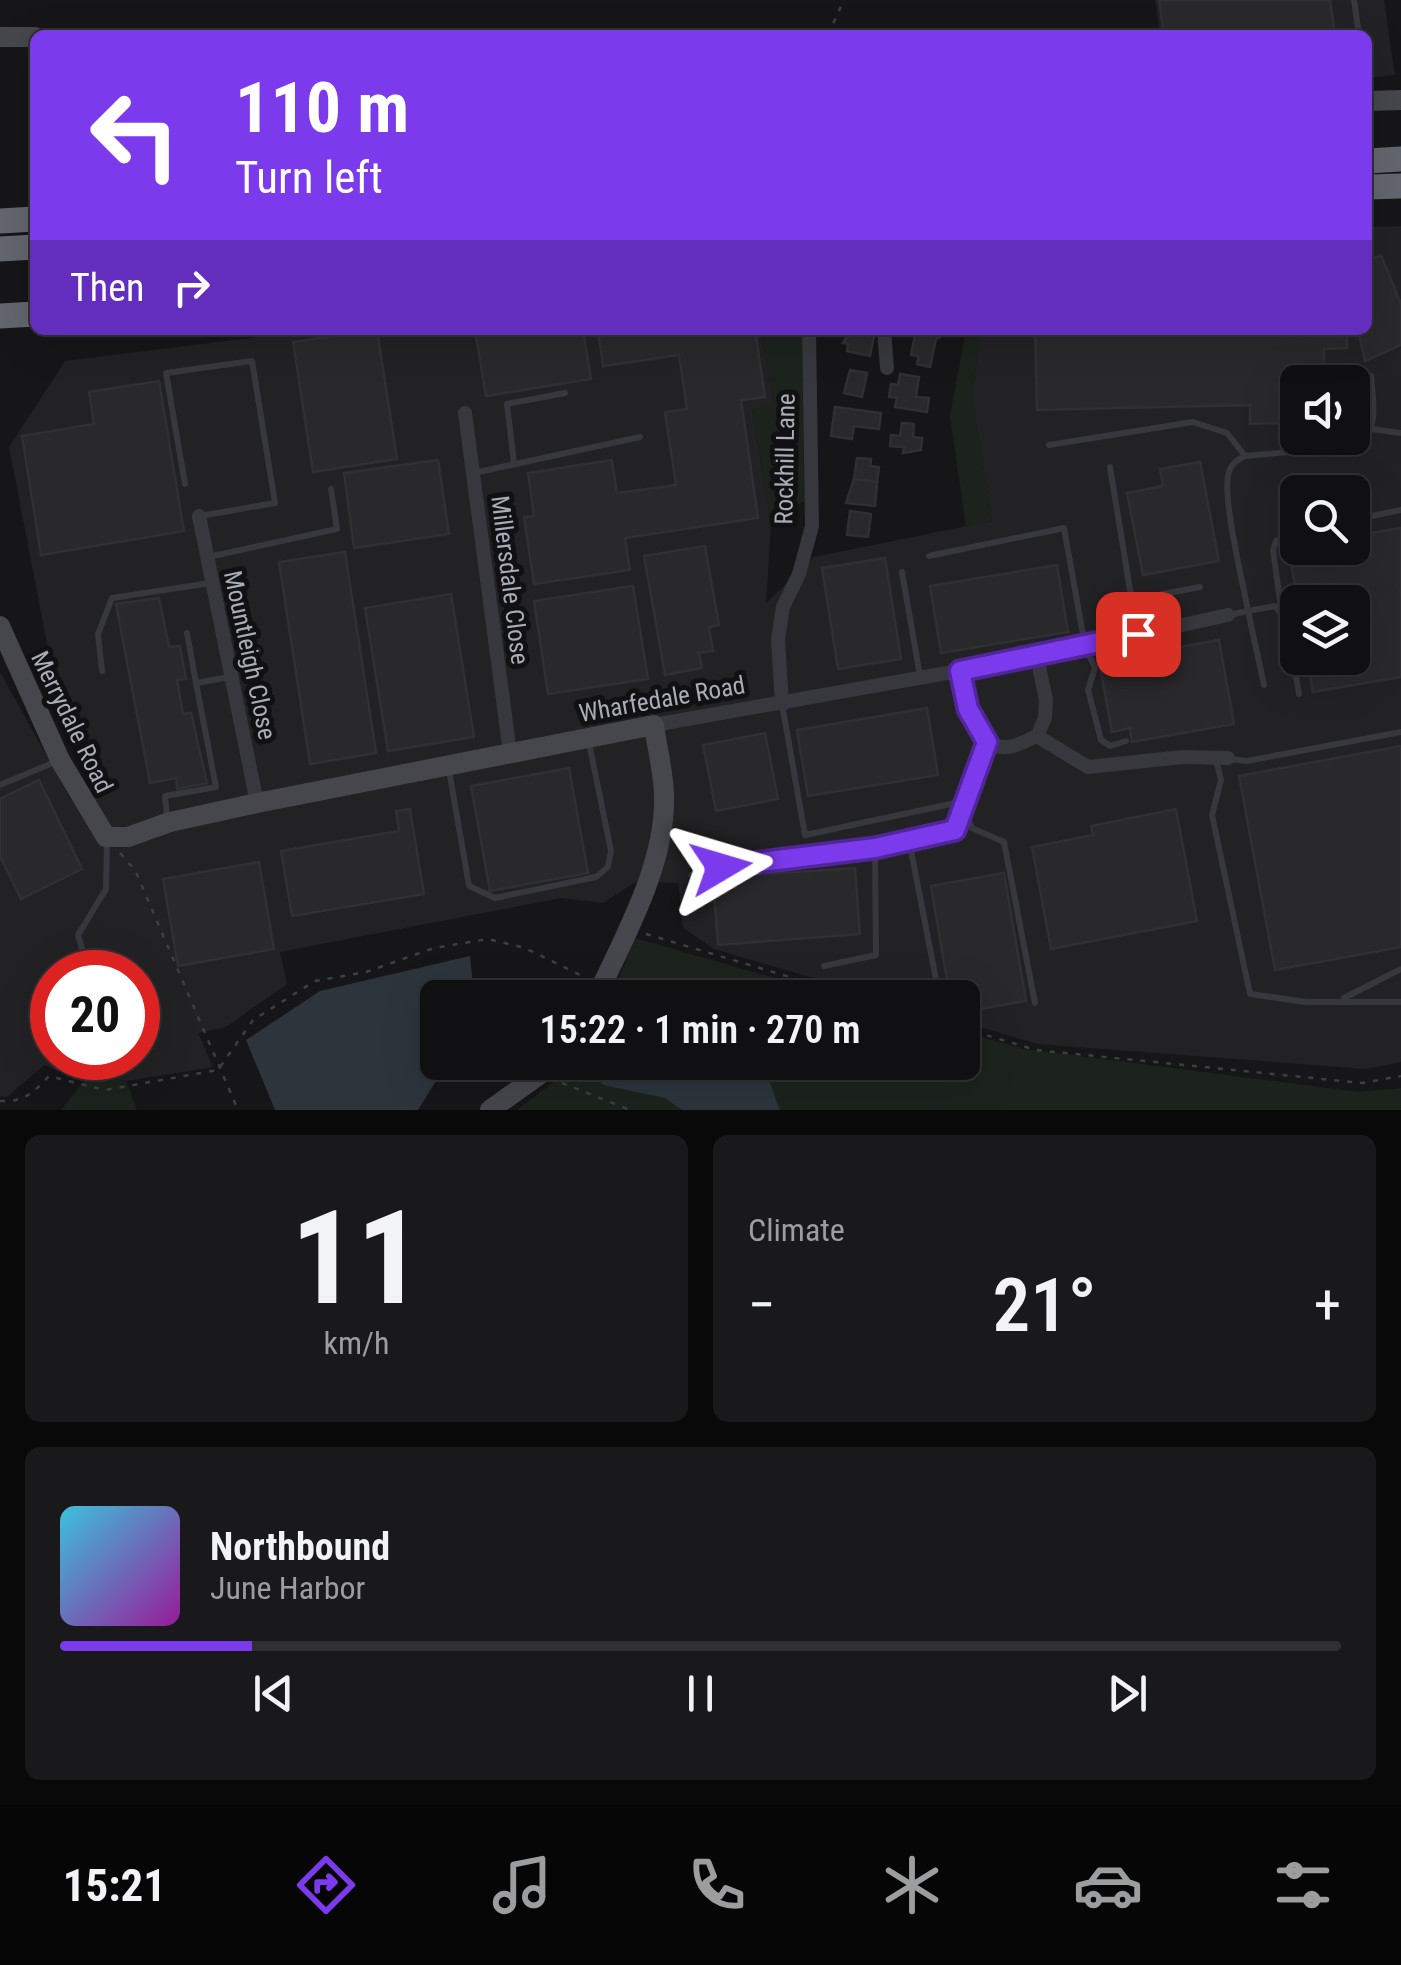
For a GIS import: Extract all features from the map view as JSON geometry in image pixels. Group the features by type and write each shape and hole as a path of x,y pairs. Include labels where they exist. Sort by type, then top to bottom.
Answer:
{"highway":[{"path":"1372,161 1401,159"},
{"path":"1372,188 1401,186"},
{"path":"0,221 30,219"},
{"path":"0,249 30,247"},
{"path":"0,316 30,314"}],"street":[{"path":"0,37 30,37"},
{"path":"1372,100 1401,100"},
{"name":"Rockhill Lane","path":"782,704 778,638 783,607 799,574 812,526 809,335"},
{"path":"885,335 888,368"},
{"name":"Millersdale Close","path":"465,412 510,752"},
{"name":"Mountleigh Close","path":"199,516 257,803"},
{"name":"Wharfedale Road","path":"106,837 128,837 168,822 588,736 1037,657 1228,615"},
{"name":"Merrydale Road","path":"1,632 60,760 106,837"},
{"path":"960,671 968,709 987,742 1007,748 1038,736 1046,718 1037,657"},
{"path":"603,980 654,855 664,796 654,724"},
{"path":"1038,736 1088,767 1183,756 1222,758"},
{"path":"962,802 987,742"},
{"path":"490,1110 534,1080"}],"lane":[{"path":"1354,0 1358,30"},
{"path":"186,484 166,373 252,361 275,503 199,516"},
{"path":"1264,685 1227,475 1233,462 1245,456 1353,446 1368,438 1372,429 1371,376"},
{"path":"514,464 507,404 565,393"},
{"path":"1049,446 1194,422 1227,433 1245,456"},
{"path":"1372,429 1401,434"},
{"path":"473,473 640,437"},
{"path":"1110,467 1138,634"},
{"path":"207,557 337,529 332,489"},
{"path":"1370,516 1401,510"},
{"path":"929,556 1064,528 1086,646 1095,668 1088,690 1101,740 1110,746 1126,740"},
{"path":"1280,541 1273,550 1280,602"},
{"path":"902,572 920,677"},
{"path":"102,671 98,634 112,598 212,582"},
{"path":"1132,600 1200,588"},
{"path":"1228,615 1280,609"},
{"path":"168,822 165,796 216,787 187,633"},
{"path":"1295,675 1299,694"},
{"path":"196,683 231,677"},
{"path":"782,704 804,834 962,802"},
{"path":"1401,732 1246,761 1222,758 1212,816 1250,994 1306,1002 1401,1002"},
{"path":"448,765 470,886 495,898 596,878 608,867 611,852 588,736"},
{"path":"0,785 60,760"},
{"path":"690,874 875,848 955,830 962,802"},
{"path":"962,802 972,828 1004,842 1034,1003"},
{"path":"82,950 78,935 106,889 106,837"},
{"path":"909,840 936,980"},
{"path":"824,966 876,956 875,848"},
{"path":"1342,1000 1401,969"}],"path":[{"path":"830,30 844,0"},
{"path":"106,837 135,870 238,1110"},
{"path":"626,928 800,980"},
{"path":"0,1101 18,1102 30,1096 49,1076 105,1090 218,1070 253,1020 315,981 366,972 434,948 488,940 525,948 578,980"},
{"path":"980,1033 1036,1050 1362,1083 1401,1076"},
{"path":"566,1080 585,1096 630,1110"}],"shaded area":[{"path":"1155,0 1384,0 1395,75 1372,78 1372,30 1159,30"},
{"path":"1401,226 1401,1062 1366,1069 1037,1044 980,1027 980,980 820,980 714,949 683,928 678,883 637,881 603,903 561,898 280,952 287,984 226,1027 198,1033 213,1067 160,1076 160,950 30,950 30,1077 7,1097 0,1096 0,672 71,800 98,784 52,669 9,447 65,361 274,335 762,335 774,405 752,410 771,524 766,603 814,557 992,521 972,395 980,335 1372,335 1372,227"},
{"path":"762,335 802,335 804,501 771,524 752,409 774,404"},
{"path":"965,335 980,335 972,395 992,521 966,526 950,416"},
{"path":"635,938 782,980 618,980"},
{"path":"470,956 472,980 420,980 420,1080 437,1080 418,1110 275,1110 246,1040 320,991"},
{"path":"980,1037 1024,1049 1359,1092 1401,1088 1401,1110 517,1110 557,1080 980,1080"},
{"path":"85,1080 118,1080 126,1081 137,1110 61,1110"},
{"path":"599,1080 768,1080 780,1110 682,1110 665,1098 603,1085"}],"building":[{"path":"1159,0 1330,0 1334,30 1163,30"},
{"path":"1381,255 1401,304 1401,345 1365,361 1359,335 1372,335 1372,259"},
{"path":"378,335 397,459 313,472 293,342"},
{"path":"476,335 584,335 591,379 486,396"},
{"path":"599,335 756,335 765,397 741,400 758,518 625,538 630,570 534,584 524,517 534,516 528,473 612,460 617,493 676,485 665,412 687,409 679,355 603,366"},
{"path":"848,335 874,335 870,356 847,351 848,344 843,343"},
{"path":"915,335 944,335 936,339 930,367 917,364 919,356 911,355"},
{"path":"1035,335 1347,335 1347,348 1324,349 1324,365 1280,365 1280,423 1250,424 1250,405 1037,410"},
{"path":"850,370 867,373 862,397 844,393"},
{"path":"900,374 919,377 916,397 929,398 927,412 895,407 897,398 889,397 891,384 898,385"},
{"path":"159,381 184,531 41,555 22,436 94,424 89,392"},
{"path":"835,407 881,413 879,429 854,426 852,439 831,436"},
{"path":"902,423 914,424 913,437 922,438 921,450 903,453 904,447 890,446 891,435 900,436"},
{"path":"857,458 871,459 870,466 879,467 877,482 854,479"},
{"path":"438,460 449,534 354,548 344,473"},
{"path":"1200,462 1219,561 1143,575 1127,493 1163,486 1160,469"},
{"path":"854,479 877,482 875,506 846,503"},
{"path":"850,511 871,514 868,537 847,535"},
{"path":"1401,528 1401,677 1313,692 1310,675 1370,675 1370,585 1295,585 1291,565 1370,565 1370,533"},
{"path":"705,546 719,625 709,627 713,651 699,653 702,668 665,675 644,556"},
{"path":"345,552 376,753 310,764 279,562"},
{"path":"885,558 901,659 838,669 822,568"},
{"path":"1057,565 1068,632 941,653 930,586"},
{"path":"633,586 648,679 548,694 534,601"},
{"path":"451,594 474,737 388,751 365,608"},
{"path":"159,598 169,647 180,646 186,679 177,680 183,714 191,713 207,783 177,789 176,778 150,783 116,604"},
{"path":"1219,640 1234,724 1132,742 1130,728 1112,732 1099,661"},
{"path":"927,708 938,775 808,796 797,730"},
{"path":"765,733 778,799 716,811 703,745"},
{"path":"1401,746 1401,947 1275,970 1239,776"},
{"path":"569,768 588,873 490,891 471,786"},
{"path":"39,780 82,869 21,899 0,856 0,799"},
{"path":"410,809 424,894 292,916 281,851 399,831 396,811"},
{"path":"1176,809 1197,921 1051,949 1032,847 1093,835 1091,826"},
{"path":"259,862 274,949 178,966 163,879"},
{"path":"855,868 860,934 718,945 713,878"},
{"path":"1004,873 1026,1001 980,1009 980,980 947,980 931,886"}],"route":[{"path":"721,867 875,848 955,830 987,742 968,709 960,671 1138,634"}]}
